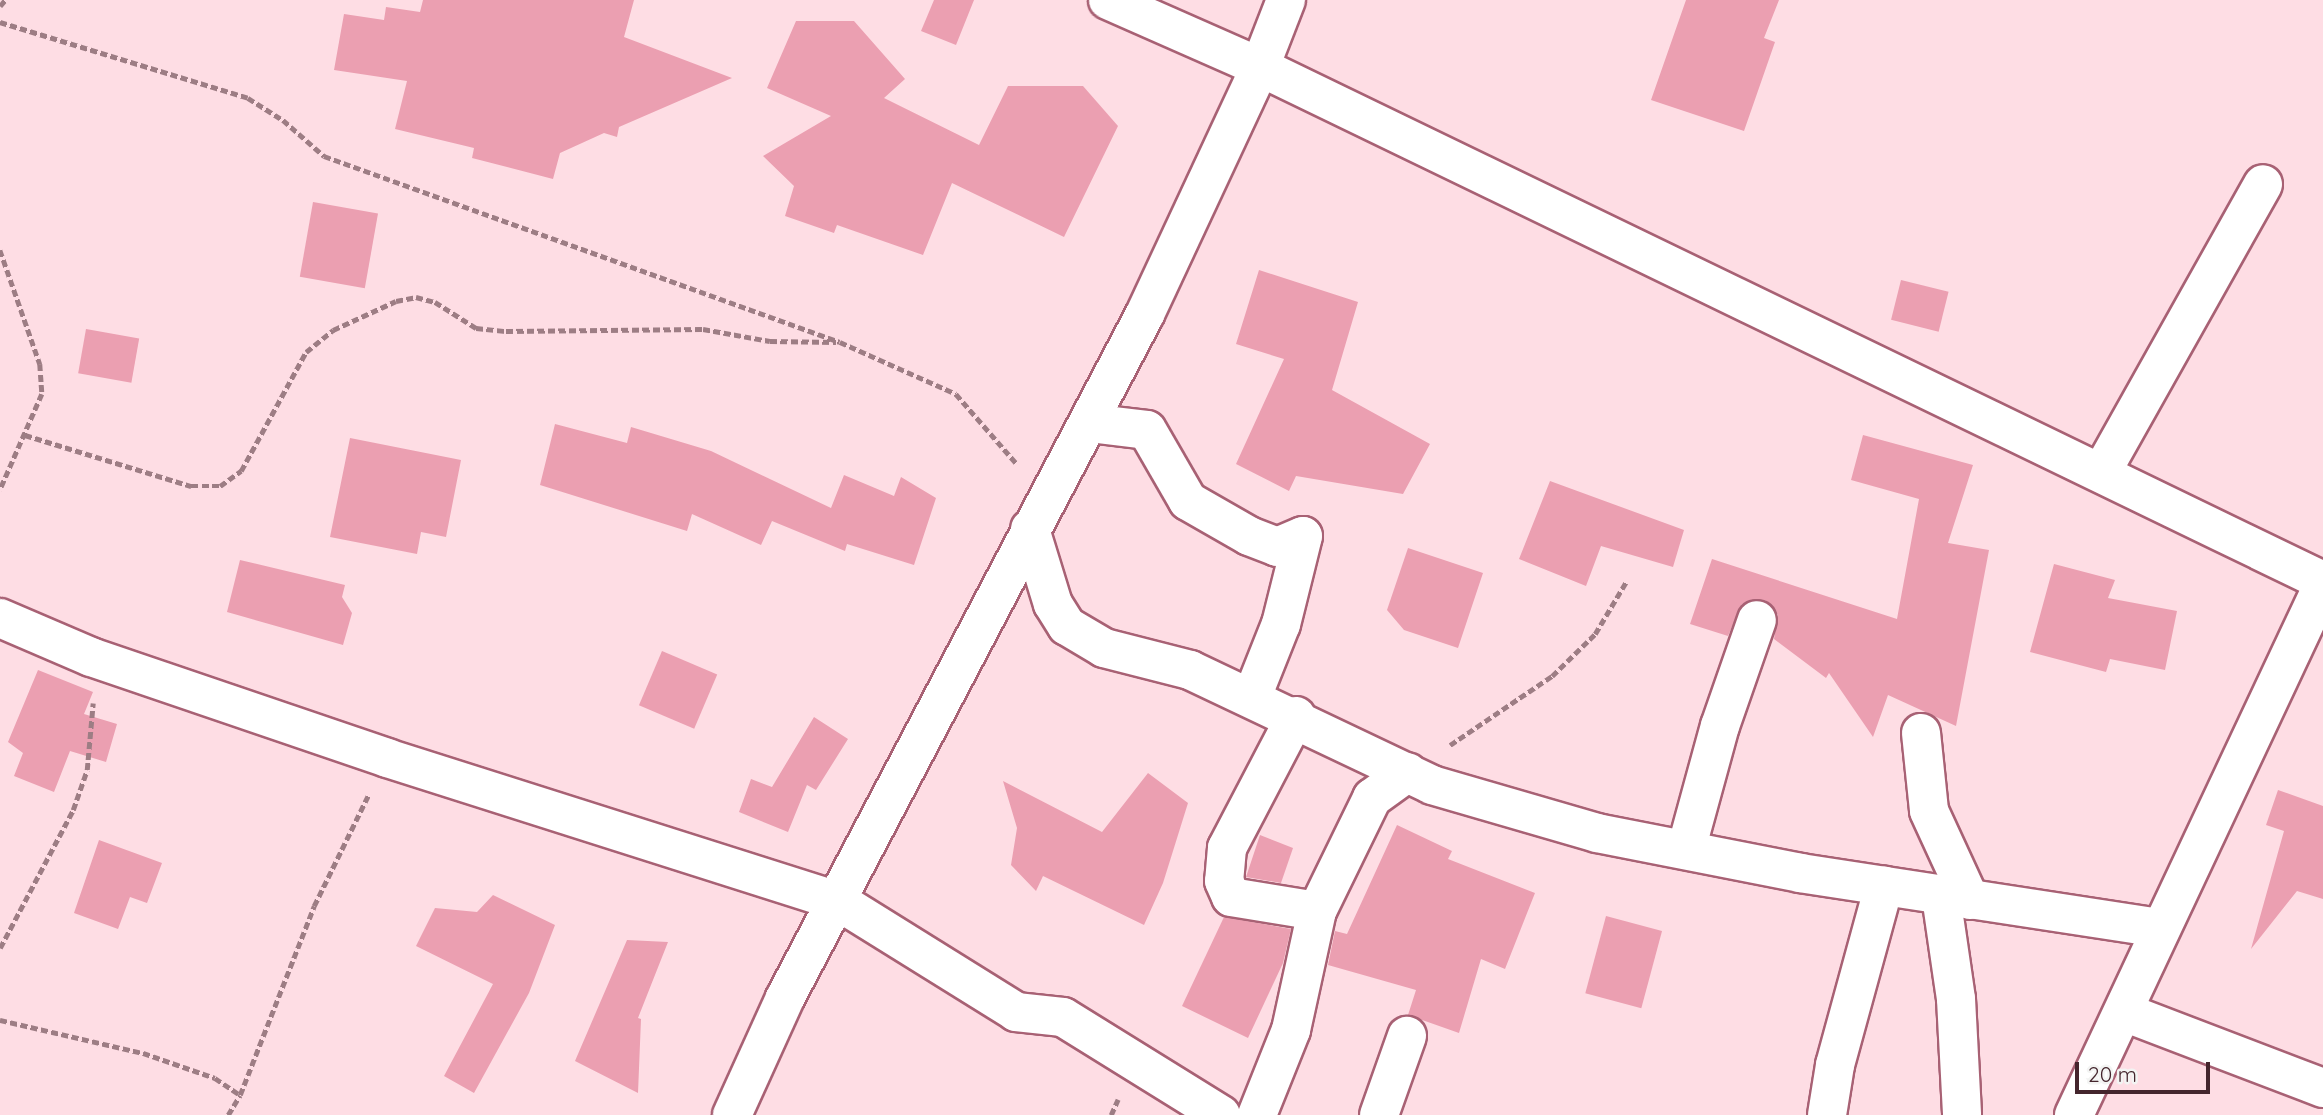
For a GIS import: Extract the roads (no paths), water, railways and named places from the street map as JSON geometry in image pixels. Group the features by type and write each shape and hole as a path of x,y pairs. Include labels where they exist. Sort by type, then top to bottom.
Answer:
{"street":[{"path":"1108,0 1260,67 2323,583 2159,928 2124,1013 2074,1115"},
{"path":"732,1115 785,998 1038,514 1089,423 1260,67 1286,0"},
{"path":"2101,473 2263,184"},
{"path":"1089,423 1147,430 1188,501 1249,536 1277,547 1303,536 1281,624 1252,697"},
{"path":"1038,514 1053,604 1067,626 1104,648 1190,670 1296,716 1432,785 1597,833 1884,886 2159,928"},
{"path":"0,618 92,657 387,758 838,901 1016,1012 1063,1017 1221,1115"},
{"path":"1686,850 1720,726 1757,620"},
{"path":"1296,716 1227,848 1224,881 1231,897 1317,911"},
{"path":"1921,733 1930,811 1956,898 1956,999 1962,1115"},
{"path":"1257,1115 1292,1030 1317,911 1372,798 1408,772"},
{"path":"1827,1115 1836,1065 1884,886"},
{"path":"2124,1013 2323,1088"},
{"path":"1379,1115 1407,1036"}]}
